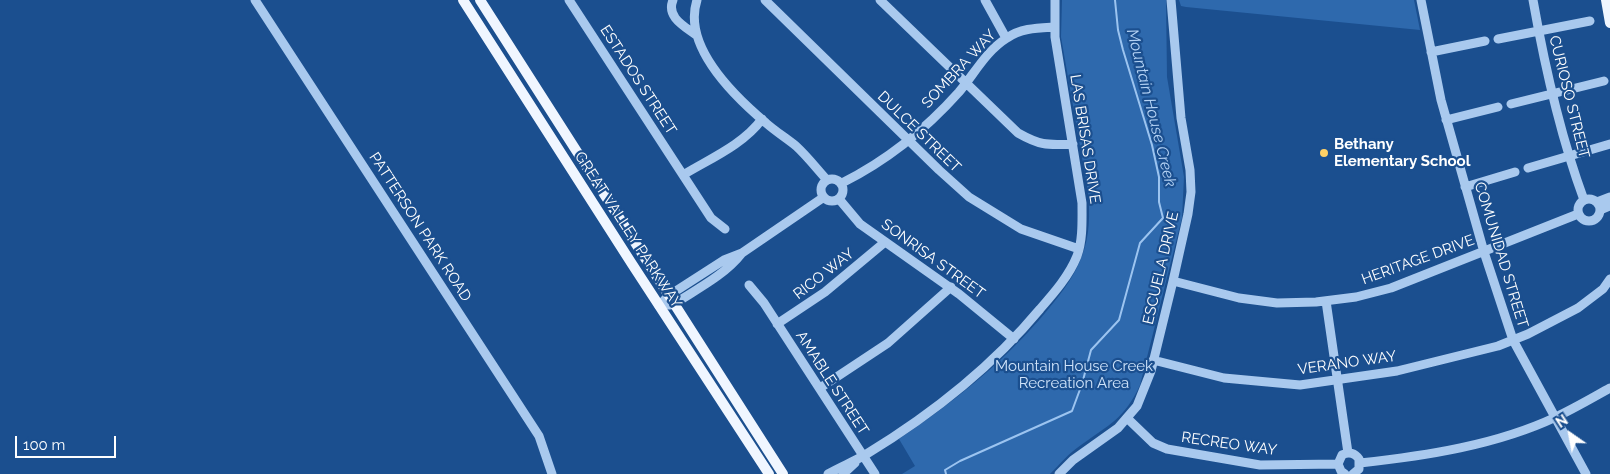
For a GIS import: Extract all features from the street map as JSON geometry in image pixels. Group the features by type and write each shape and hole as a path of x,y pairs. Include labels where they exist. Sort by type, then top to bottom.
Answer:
{"main road":[{"name":"GREAT VALLEY PARKWAY","path":"464,0 659,306 769,474"},
{"name":"GREAT VALLEY PARKWAY","path":"480,0 783,474"},
{"path":"1606,0 1610,23"}],"street":[{"name":"PATTERSON PARK ROAD","path":"255,0 540,436 552,474"},
{"name":"ESTADOS STREET","path":"569,0 711,218 725,229"},
{"path":"673,0 671,9 673,16 696,35"},
{"path":"697,0 693,10 696,35 709,62 733,92 762,119 797,147 827,180"},
{"name":"DULCE STREET","path":"765,0 969,197 1021,229 1079,248"},
{"path":"880,0 1018,133 1042,144 1073,144"},
{"path":"985,0 1006,38"},
{"name":"LAS BRISAS DRIVE","path":"828,474 863,456 926,416 966,384 1014,339 1062,283 1073,265 1079,248 1082,203 1055,37 1055,0"},
{"name":"ESCUELA DRIVE","path":"1059,474 1073,460 1118,428 1136,406 1144,389 1153,360 1173,280 1191,192 1190,170 1180,108 1171,0"},
{"name":"COMUNIDAD STREET","path":"1421,0 1440,100 1484,252 1513,340 1586,474"},
{"name":"CURIOSO STREET","path":"1533,0 1552,94 1569,156 1584,200"},
{"path":"1498,39 1590,21"},
{"name":"SOMBRA WAY","path":"842,183 880,162 908,140 965,83 993,48 1006,38 1025,30 1055,27"},
{"path":"1431,52 1485,41"},
{"path":"1511,104 1604,81"},
{"path":"1446,120 1498,107"},
{"path":"683,175 749,134 762,119"},
{"path":"1528,168 1610,144"},
{"path":"1465,187 1515,172"},
{"path":"836,179 842,183 843,192 839,198 830,200 824,197 822,187 827,180 836,179"},
{"path":"659,306 724,271 742,253 824,197"},
{"name":"HERITAGE DRIVE","path":"1598,206 1610,197"},
{"name":"SONRISA STREET","path":"839,198 860,224 950,287 1014,339"},
{"name":"HERITAGE DRIVE","path":"1173,280 1212,292 1277,303 1326,301 1356,297 1391,288 1578,214 1584,220 1591,221 1598,216 1598,206 1592,199 1584,200"},
{"path":"1578,214 1579,204 1584,200"},
{"name":"HERITAGE DRIVE","path":"1598,206 1610,206"},
{"name":"RICO WAY","path":"777,324 825,292 885,242"},
{"name":"VERANO WAY","path":"1153,360 1224,378 1300,385 1397,371 1498,346 1528,334 1578,308 1604,289 1610,279"},
{"name":"AMABLE STREET","path":"749,286 820,388 875,474"},
{"path":"820,388 888,344 950,287"},
{"path":"1326,301 1348,453"},
{"path":"1360,463 1416,457 1514,434 1556,417 1610,388"},
{"name":"RECREO WAY","path":"1127,418 1153,443 1167,449 1260,465 1269,469 1338,464"},
{"path":"1345,474 1341,471 1338,464 1342,455 1348,453 1355,454 1360,463 1359,469 1353,474"},
{"name":"LAS BRISAS DRIVE","path":"843,474 863,456"}],"green space":[{"name":"Mountain House Creek Recreation Area","path":"1062,0 1166,0 1167,77 1184,177 1182,218 1140,385 1128,405 1115,420 1072,452 1050,474 902,474 915,466 899,439 956,398 1008,353 1058,297 1074,273 1085,248 1088,232 1089,200 1061,37"},
{"path":"1179,0 1414,0 1420,30 1186,7 1181,6"}],"waterway":[{"name":"Mountain House Creek","path":"946,474 945,470 960,461 1072,411 1082,384 1091,350 1119,320 1140,243 1163,218 1159,202 1159,177 1152,145 1123,50 1118,30 1115,0"}],"place":[{"name":"Bethany Elementary School","path":"1324,153"}]}
